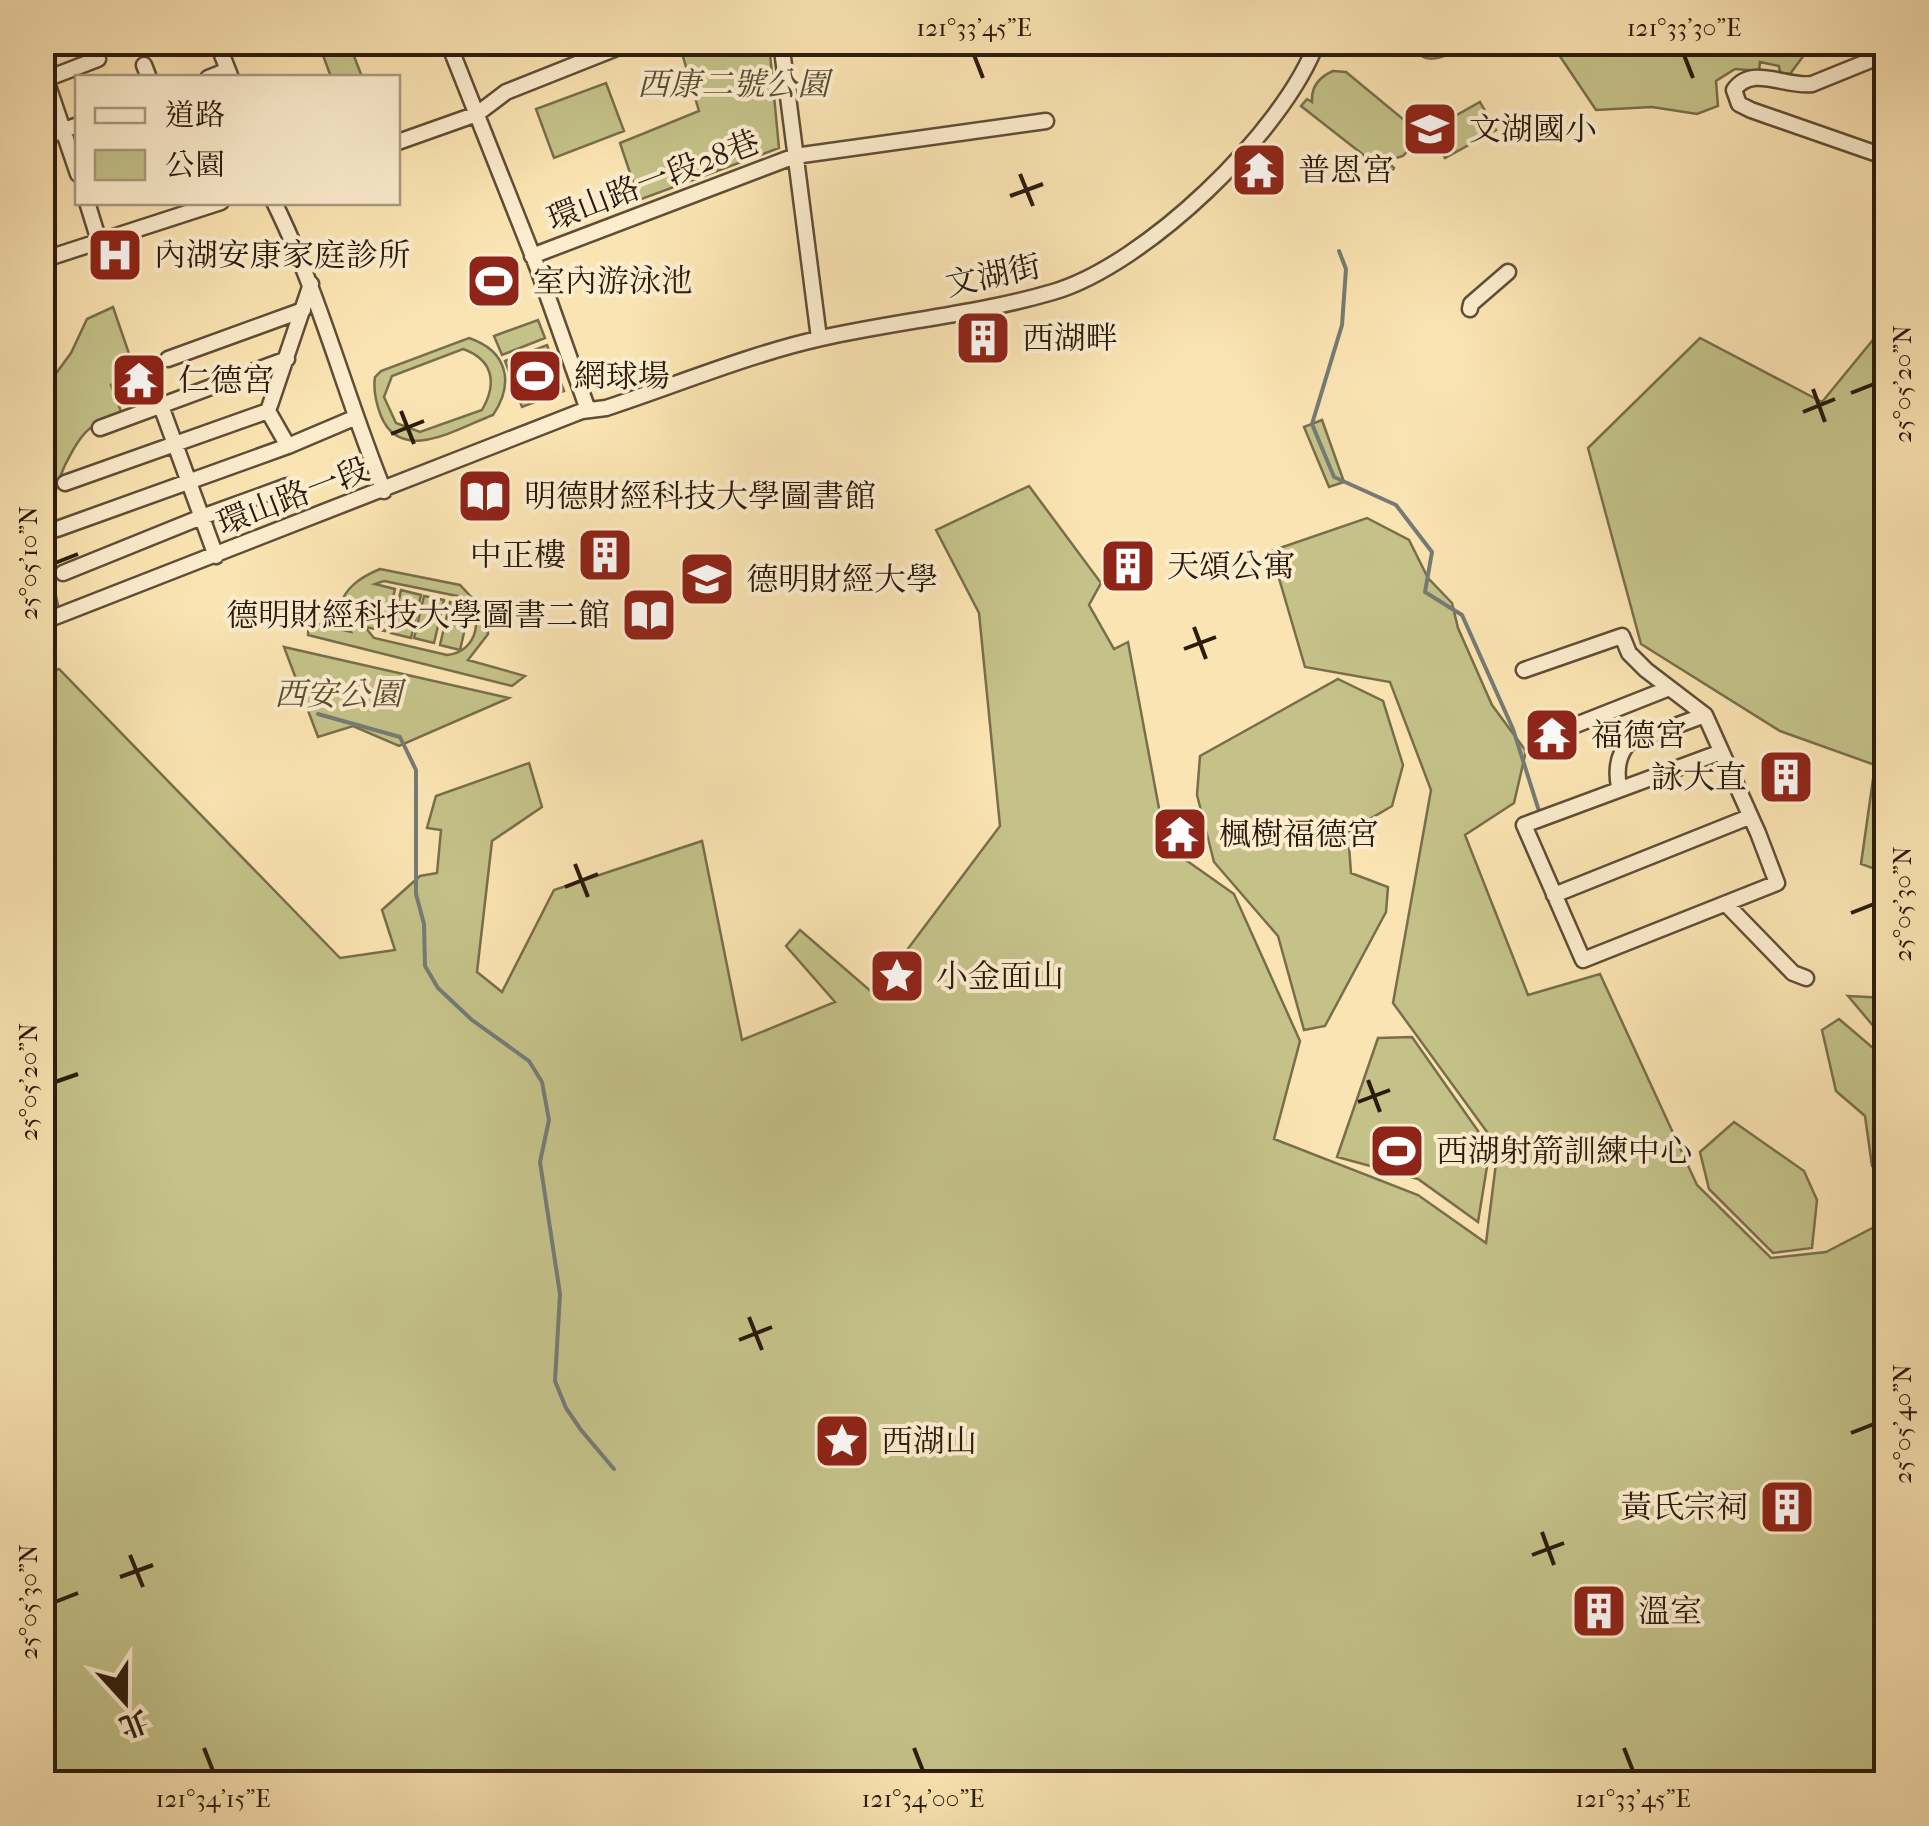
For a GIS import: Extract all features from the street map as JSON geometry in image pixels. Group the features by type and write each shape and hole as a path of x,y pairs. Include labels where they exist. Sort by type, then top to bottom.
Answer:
{"street":[{"path":"217,42 230,74"},
{"path":"448,42 588,410"},
{"path":"400,141 476,114 506,92 632,42"},
{"path":"781,42 819,338"},
{"name":"文湖街","path":"588,410 606,408 819,338 1053,292 1076,283 1149,242 1249,148 1282,104 1317,42"},
{"path":"1886,54 1812,84 1799,86 1758,76 1746,79 1734,90 1739,104 1750,110 1886,157"},
{"path":"75,156 70,127 44,74 98,60"},
{"name":"環山路一段28巷","path":"532,256 795,156 1046,121"},
{"path":"42,138 70,127"},
{"path":"87,205 99,241"},
{"path":"42,260 212,205"},
{"path":"275,205 311,283 354,418 384,491"},
{"path":"1470,309 1508,272"},
{"path":"288,446 268,412 311,283"},
{"path":"168,359 304,310"},
{"path":"100,428 287,358"},
{"path":"161,406 216,556"},
{"name":"環山路一段","path":"42,622 588,410"},
{"path":"66,483 268,412"},
{"path":"57,529 288,446 354,418"},
{"path":"63,573 287,486"},
{"path":"1524,670 1622,636 1629,654 1667,689 1705,715 1758,833 1777,883 1583,960 1524,825 1721,752"},
{"path":"1553,734 1667,689"},
{"path":"1619,788 1616,773 1621,750 1629,743 1705,715"},
{"path":"1554,894 1748,817"},
{"path":"1727,905 1793,973 1806,978"}],"green space":[{"path":"340,42 349,43 361,75 330,75 321,50"},
{"name":"西康二號公園","path":"679,43 769,43 779,148 639,200 620,143 699,111"},
{"path":"1411,43 1453,43 1444,56 1433,59 1420,55"},
{"path":"1551,43 1725,43 1735,55 1775,53 1790,43 1813,43 1790,74 1780,73 1779,66 1760,62 1759,71 1735,69 1716,81 1718,106 1697,114 1652,107 1596,110"},
{"path":"1333,71 1346,72 1409,124 1410,148 1403,156 1386,161 1394,168 1389,175 1301,106 1307,99 1312,102 1317,83"},
{"path":"606,83 624,131 554,158 536,109"},
{"path":"1480,102 1496,130 1445,158 1430,130"},
{"path":"113,307 136,374 111,385 122,414 84,434 58,482 49,534 58,605 43,612 43,391 71,353 87,319"},
{"path":"538,320 545,338 502,355 494,336"},
{"path":"1886,324 1886,873 1861,864 1875,765 1780,731 1641,644 1588,448 1700,338 1822,402"},
{"path":"469,338 499,359 504,369 504,391 493,415 447,434 416,441 390,431 381,416 374,387 375,377 381,371","holes":["463,349 473,354 490,374 490,391 482,410 420,432 396,423 384,397 392,376"]},
{"name":"網球場","path":"547,345 564,391 522,407 505,361"},
{"path":"1322,420 1344,482 1329,487 1304,427"},
{"path":"1029,486 1101,583 1089,605 1114,649 1128,642 1166,846 1234,894 1300,1041 1274,1139 1418,1195 1486,1243 1498,1147 1393,1003 1431,790 1390,682 1305,667 1271,551 1367,518 1409,540 1428,578 1452,603 1458,628 1492,705 1526,751 1514,803 1465,835 1528,995 1600,974 1697,1185 1771,1258 1826,1252 1886,1221 1886,1783 43,1783 43,675 59,669 340,958 395,950 382,910 420,876 437,873 441,830 427,828 436,796 529,763 542,807 492,841 477,972 502,992 554,890 702,841 742,1040 835,1002 786,946 800,930 874,994 1000,826 979,613 936,530"},
{"path":"380,569 460,585 487,614 488,634 468,660 525,676 512,686 308,635 309,622 351,632 339,608 345,594","holes":["384,581 462,597 470,604 476,622 472,640 458,652 447,655 374,638 365,627 385,631 395,589 375,584"]},
{"path":"401,590 421,595 411,638 391,633"},
{"path":"424,596 444,600 434,643 414,638"},
{"path":"450,602 470,607 460,650 440,645"},
{"name":"西安公園","path":"284,647 509,698 399,746 353,726 318,737"},
{"path":"1338,679 1383,701 1403,765 1392,806 1348,832 1351,873 1388,887 1386,912 1325,1026 1304,1030 1278,936 1214,862 1197,795 1200,756"},
{"path":"1848,996 1886,998 1886,1041"},
{"path":"1839,1019 1886,1059 1886,1175 1872,1166 1865,1116 1836,1091 1822,1030"},
{"path":"1412,1037 1490,1148 1478,1222 1418,1179 1337,1157 1378,1038"},
{"path":"1734,1122 1804,1171 1817,1200 1812,1248 1773,1253 1709,1189 1700,1152"}],"waterway":[{"path":"1339,251 1346,269 1342,325 1312,424 1334,477 1396,505 1432,552 1425,592 1462,615 1513,729 1539,811"},
{"path":"318,714 400,737 416,770 416,894 424,924 425,966 438,988 472,1020 529,1061 542,1082 549,1120 540,1162 560,1294 555,1381 566,1408 614,1469"}],"place":[{"name":"文湖國小","path":"1430,129"},
{"name":"普恩宮","path":"1259,170"},
{"name":"內湖安康家庭診所","path":"115,255"},
{"name":"室內游泳池","path":"494,281"},
{"name":"西湖畔","path":"983,338"},
{"name":"網球場","path":"535,376"},
{"name":"仁德宮","path":"139,380"},
{"name":"明德財經科技大學圖書館","path":"485,496"},
{"name":"中正樓","path":"605,555"},
{"name":"天頌公寓","path":"1128,566"},
{"name":"德明財經大學","path":"707,579"},
{"name":"德明財經科技大學圖書二館","path":"649,615"},
{"name":"福德宮","path":"1552,735"},
{"name":"詠大直","path":"1786,777"},
{"name":"楓樹福德宮","path":"1180,834"},
{"name":"小金面山","path":"897,976"},
{"name":"西湖射箭訓練中心","path":"1397,1151"},
{"name":"西湖山","path":"842,1441"},
{"name":"黃氏宗祠","path":"1787,1507"},
{"name":"溫室","path":"1599,1611"}]}
